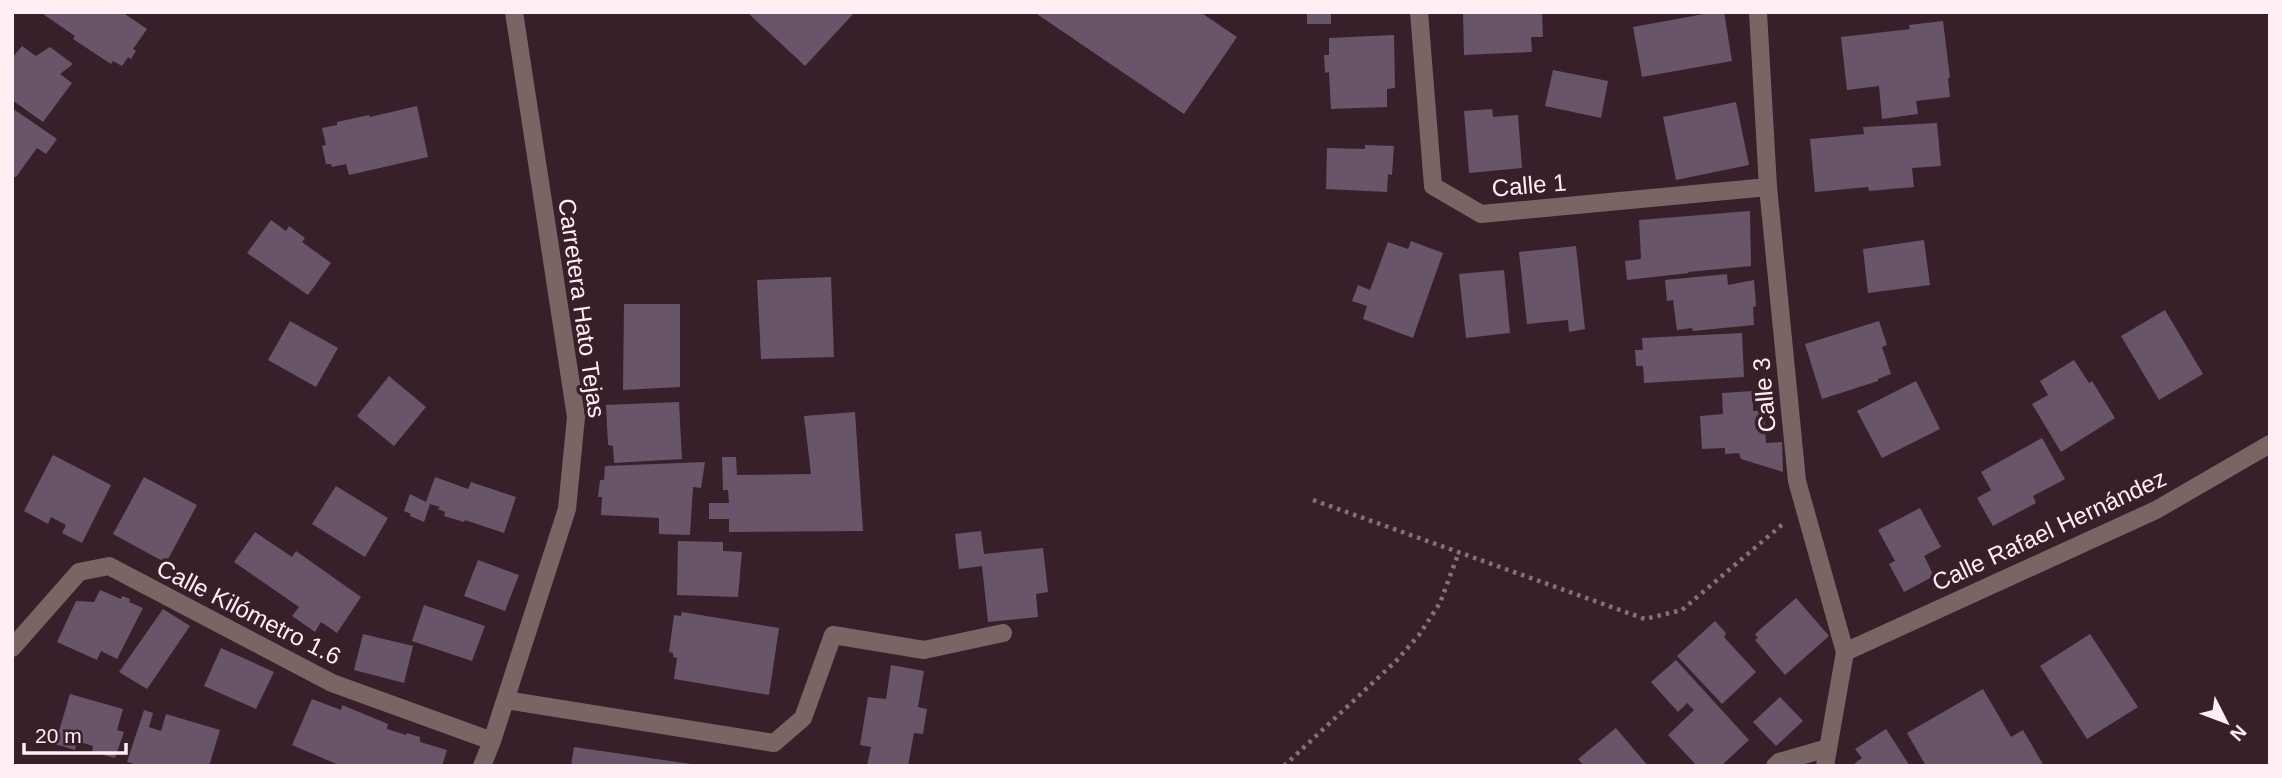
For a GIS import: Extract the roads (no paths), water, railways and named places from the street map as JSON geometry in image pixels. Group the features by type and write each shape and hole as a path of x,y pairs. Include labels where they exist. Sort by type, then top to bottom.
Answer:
{"street":[{"name":"Carretera Hato Tejas","path":"482,766 568,509 576,417 514,12"},
{"name":"Calle 1","path":"1419,12 1433,186 1481,214 1768,187"},
{"name":"Calle 3","path":"1758,12 1768,187 1797,481 1845,652 1826,757"},
{"name":"Calle Rafael Hernández","path":"1845,652 2156,510 2270,444"},
{"name":"Calle Kilómetro 1.6","path":"12,648 79,572 109,566 332,683 492,741"},
{"path":"506,700 774,743 803,718 833,635 924,649 1003,633"},
{"path":"1775,766 1779,762 1826,757"}]}
